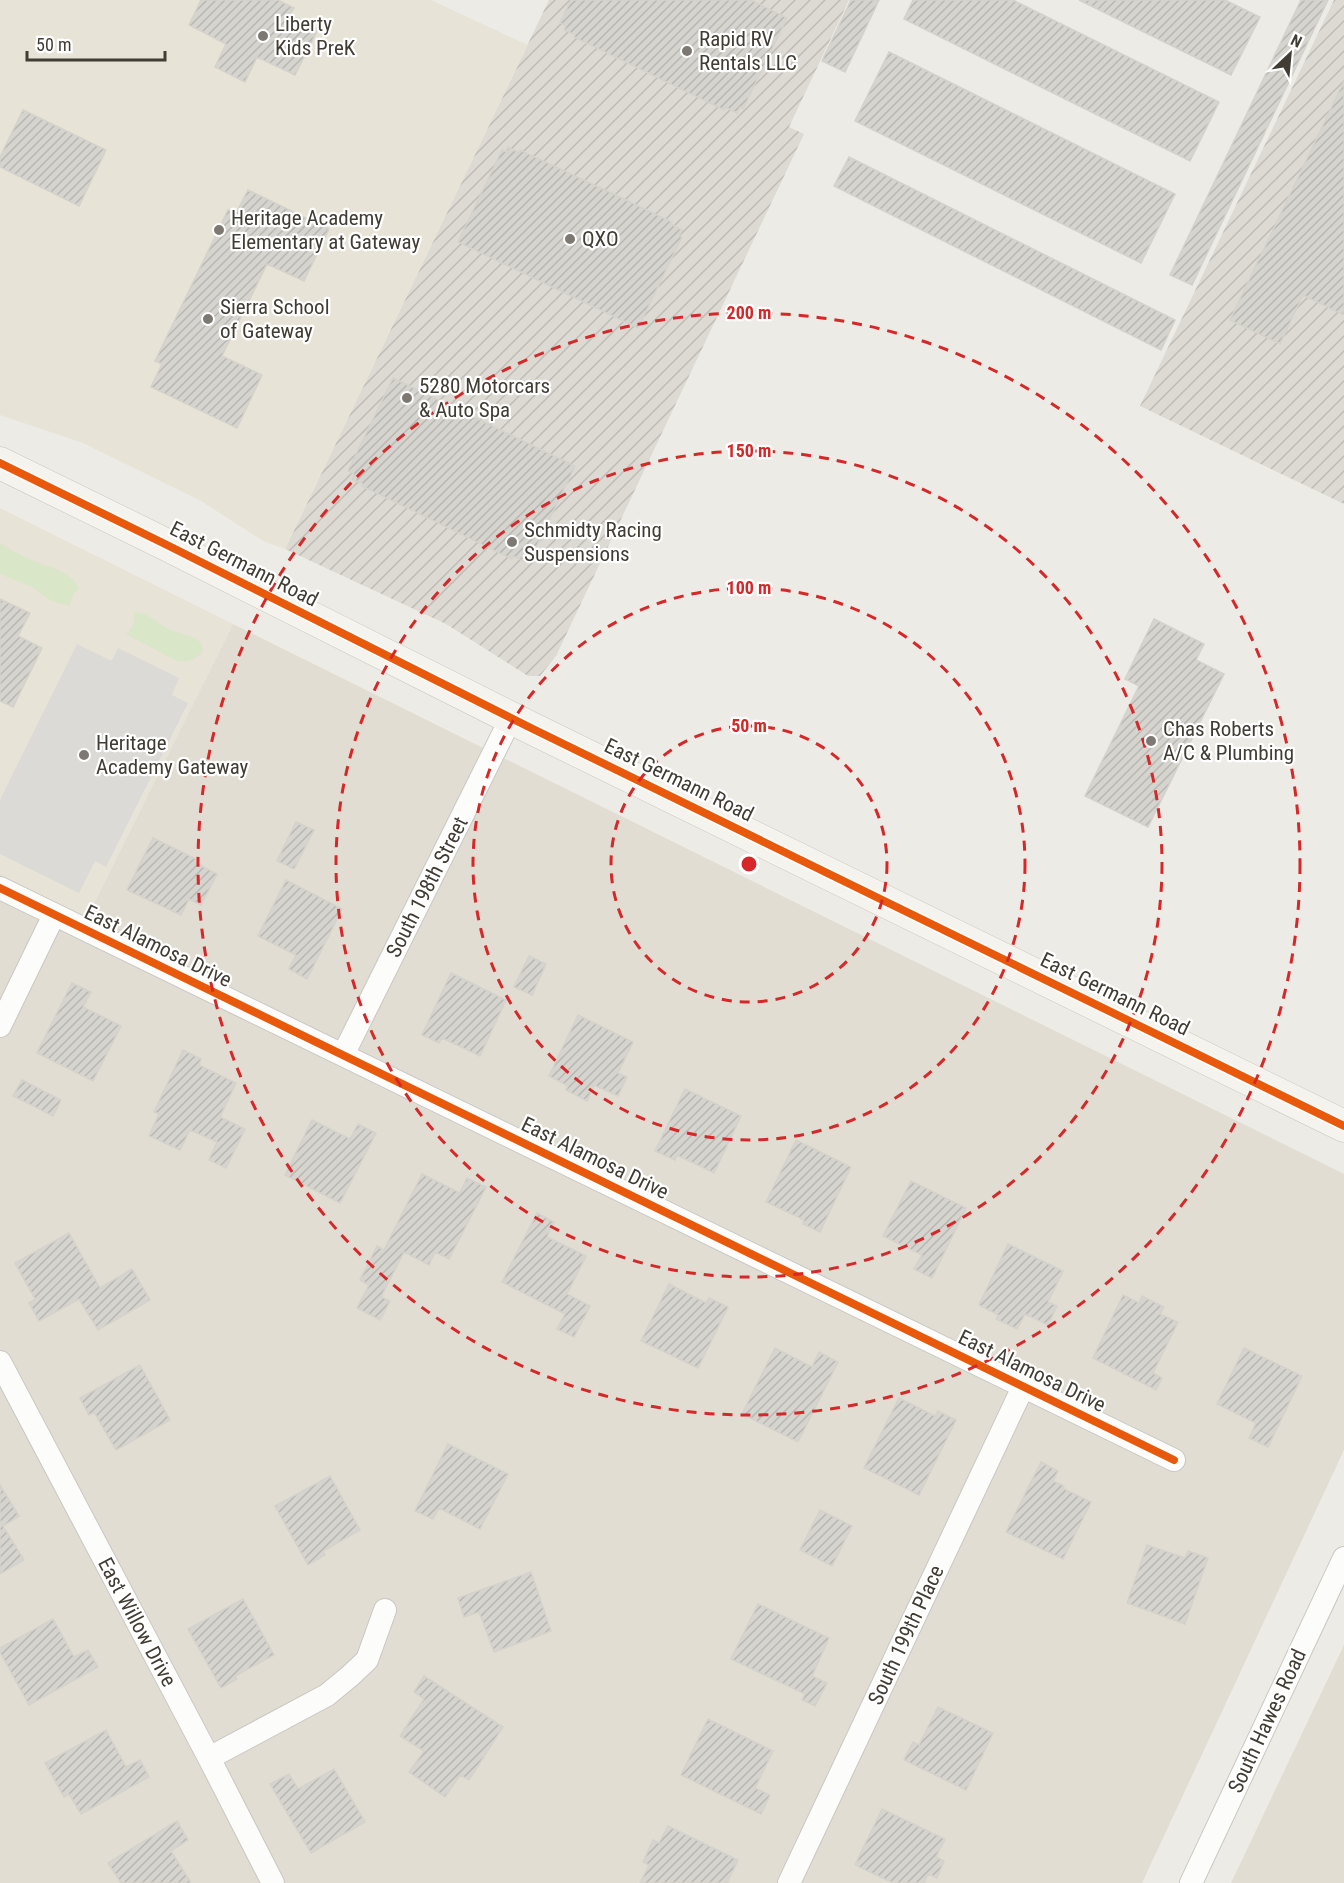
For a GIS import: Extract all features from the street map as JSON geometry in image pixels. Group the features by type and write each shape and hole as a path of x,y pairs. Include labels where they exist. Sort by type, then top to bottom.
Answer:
{"street":[{"name":"East Germann Road","path":"0,463 511,718 1344,1126"},
{"name":"South 198th Street","path":"343,1055 511,718"},
{"name":"East Alamosa Drive","path":"0,888 1174,1460"},
{"path":"0,1026 54,915"},
{"name":"East Willow Drive","path":"0,1362 273,1883"},
{"name":"South 199th Place","path":"789,1883 1023,1387"},
{"name":"South Hawes Road","path":"1191,1883 1344,1558"},
{"path":"209,1758 327,1695 350,1676 367,1660 385,1610"}],"shaded area":[{"name":"Heritage Academy Elementary at Gateway","path":"0,0 431,0 528,45 285,549 263,541 201,501 83,443 0,415"},
{"path":"549,0 849,0 789,127 804,134 556,656 540,676 528,676 446,624 285,549"},
{"path":"1334,0 1344,0 1344,504 1140,406"},
{"name":"Heritage Academy Gateway","path":"0,508 233,624 87,917 0,874"},
{"path":"233,624 1344,1174 1344,1450 1142,1883 0,1883 0,874 87,917"},
{"path":"77,644 110,660 118,648 179,678 172,695 188,703 106,867 95,861 79,893 0,854 0,800"},
{"path":"1344,1645 1344,1883 1231,1883"}],"green space":[{"path":"0,543 22,556 70,577 79,588 74,593 69,606 52,601 30,586 0,574"},
{"path":"134,612 148,616 168,629 196,639 203,648 202,652 189,661 177,661 131,637 126,634 131,630"}],"building":[{"name":"Liberty Kids PreK","path":"201,0 278,0 294,8 290,15 318,29 295,75 257,57 245,82 215,67 226,44 189,25"},
{"name":"Rapid RV Rentals LLC","path":"571,0 751,0 787,18 743,109 740,107 737,113 725,107 724,110 574,37 575,35 564,30 566,26 560,23"},
{"path":"851,0 879,0 845,72 822,61"},
{"path":"913,0 1013,0 1219,102 1190,161 904,19"},
{"path":"1079,0 1225,0 1260,17 1231,75"},
{"path":"1301,0 1328,0 1192,285 1170,275"},
{"path":"889,52 1175,194 1141,263 855,121"},
{"path":"1344,81 1344,315 1303,295 1280,344 1230,320"},
{"path":"23,110 106,150 79,206 0,167 0,157"},
{"name":"QXO","path":"508,147 519,153 520,150 672,222 671,224 682,230 679,236 682,237 638,328 458,242 502,150 506,152"},
{"path":"849,157 1175,320 1161,350 834,186"},
{"name":"Sierra School of Gateway","path":"248,190 329,229 304,281 267,264 222,356 262,375 237,428 151,387 162,364 155,361 228,210 236,213"},
{"path":"393,378 575,466 531,558 528,556 525,562 513,556 512,559 352,479 354,474 348,471"},
{"path":"0,599 30,613 18,636 42,648 13,707 0,701"},
{"name":"Chas Roberts A/C & Plumbing","path":"1154,619 1204,644 1196,660 1224,674 1148,827 1085,796 1139,686 1125,679"},
{"path":"296,822 314,830 294,869 277,861"},
{"path":"153,838 196,859 194,862 217,874 201,905 189,899 181,915 127,890"},
{"path":"286,880 342,909 307,979 289,969 296,955 258,936"},
{"path":"529,956 546,964 532,995 514,987"},
{"path":"451,973 506,1000 480,1056 442,1038 439,1043 422,1035"},
{"path":"72,983 91,992 83,1007 121,1026 93,1081 37,1053"},
{"path":"578,1015 633,1042 618,1073 627,1077 618,1096 594,1085 587,1101 566,1090 568,1086 549,1076"},
{"path":"183,1050 201,1059 199,1065 236,1083 220,1117 245,1129 226,1168 209,1160 217,1142 190,1130 180,1150 149,1136 159,1114 154,1112"},
{"path":"22,1080 61,1100 53,1116 13,1096"},
{"path":"685,1089 741,1116 714,1173 677,1155 675,1160 655,1151"},
{"path":"312,1120 350,1139 358,1124 376,1133 340,1203 285,1175"},
{"path":"796,1140 851,1167 820,1232 803,1224 804,1220 766,1202"},
{"path":"422,1174 460,1193 467,1178 486,1187 449,1259 435,1252 429,1265 404,1252 381,1297 390,1301 380,1320 357,1308 369,1285 360,1280 377,1246 384,1250"},
{"path":"911,1181 966,1208 932,1278 914,1269 922,1255 883,1236"},
{"path":"537,1213 554,1222 547,1237 586,1256 567,1294 590,1306 574,1337 557,1329 565,1314 502,1282"},
{"path":"69,1233 100,1288 132,1269 150,1300 98,1330 79,1299 39,1321 29,1303 35,1299 15,1263"},
{"path":"1008,1244 1063,1271 1048,1302 1057,1306 1048,1325 1025,1314 1017,1329 996,1319 998,1315 979,1305"},
{"path":"669,1284 706,1303 709,1298 728,1307 698,1368 641,1341"},
{"path":"1123,1295 1139,1303 1142,1296 1164,1307 1160,1314 1178,1322 1153,1373 1162,1378 1156,1390 1093,1358"},
{"path":"775,1348 812,1367 819,1352 838,1362 798,1442 742,1414"},
{"path":"1244,1348 1302,1376 1268,1447 1249,1438 1256,1423 1217,1404"},
{"path":"140,1365 170,1420 116,1450 94,1412 89,1415 80,1398"},
{"path":"899,1398 935,1416 938,1411 956,1420 919,1495 864,1468"},
{"path":"448,1444 508,1474 480,1529 439,1508 433,1519 415,1511"},
{"path":"1041,1462 1058,1471 1053,1481 1091,1502 1063,1559 1006,1532"},
{"path":"330,1476 360,1530 323,1551 325,1555 308,1565 275,1506"},
{"path":"0,1485 19,1516 3,1526 24,1560 0,1574"},
{"path":"820,1510 852,1526 832,1566 800,1550"},
{"path":"1147,1545 1185,1558 1188,1551 1208,1558 1185,1624 1127,1603"},
{"path":"531,1572 551,1631 494,1652 479,1612 464,1617 458,1598"},
{"path":"243,1599 274,1655 235,1676 237,1679 221,1688 188,1629"},
{"path":"758,1604 829,1638 812,1676 827,1683 815,1706 802,1700 805,1694 731,1659"},
{"path":"53,1619 74,1657 88,1650 98,1667 29,1705 0,1652 0,1648"},
{"path":"424,1676 503,1727 469,1780 460,1775 445,1797 409,1772 424,1751 400,1736 424,1699 414,1692"},
{"path":"938,1707 993,1733 966,1790 904,1760 913,1742 919,1745"},
{"path":"708,1719 773,1751 755,1788 770,1795 761,1814 681,1775"},
{"path":"106,1730 126,1767 140,1760 149,1777 81,1814 69,1794 64,1797 45,1763"},
{"path":"334,1769 365,1822 311,1853 270,1784 289,1774 298,1789"},
{"path":"882,1809 945,1839 936,1857 944,1861 937,1878 928,1874 924,1883 893,1883 855,1865"},
{"path":"177,1821 188,1840 171,1851 191,1883 121,1883 108,1863"},
{"path":"668,1826 738,1860 727,1883 640,1883 649,1865 643,1862 653,1840 659,1843"}],"cycle path":[{"path":"0,463 531,728 1344,1126"},
{"path":"0,888 1174,1460"}],"place":[{"name":"Liberty Kids PreK","path":"263,36"},
{"name":"Rapid RV Rentals LLC","path":"687,51"},
{"name":"Heritage Academy Elementary at Gateway","path":"219,230"},
{"name":"QXO","path":"570,239"},
{"name":"Sierra School of Gateway","path":"208,319"},
{"name":"5280 Motorcars & Auto Spa","path":"407,398"},
{"name":"Schmidty Racing Suspensions","path":"512,542"},
{"name":"Chas Roberts A/C & Plumbing","path":"1151,741"},
{"name":"Heritage Academy Gateway","path":"84,755"}]}
